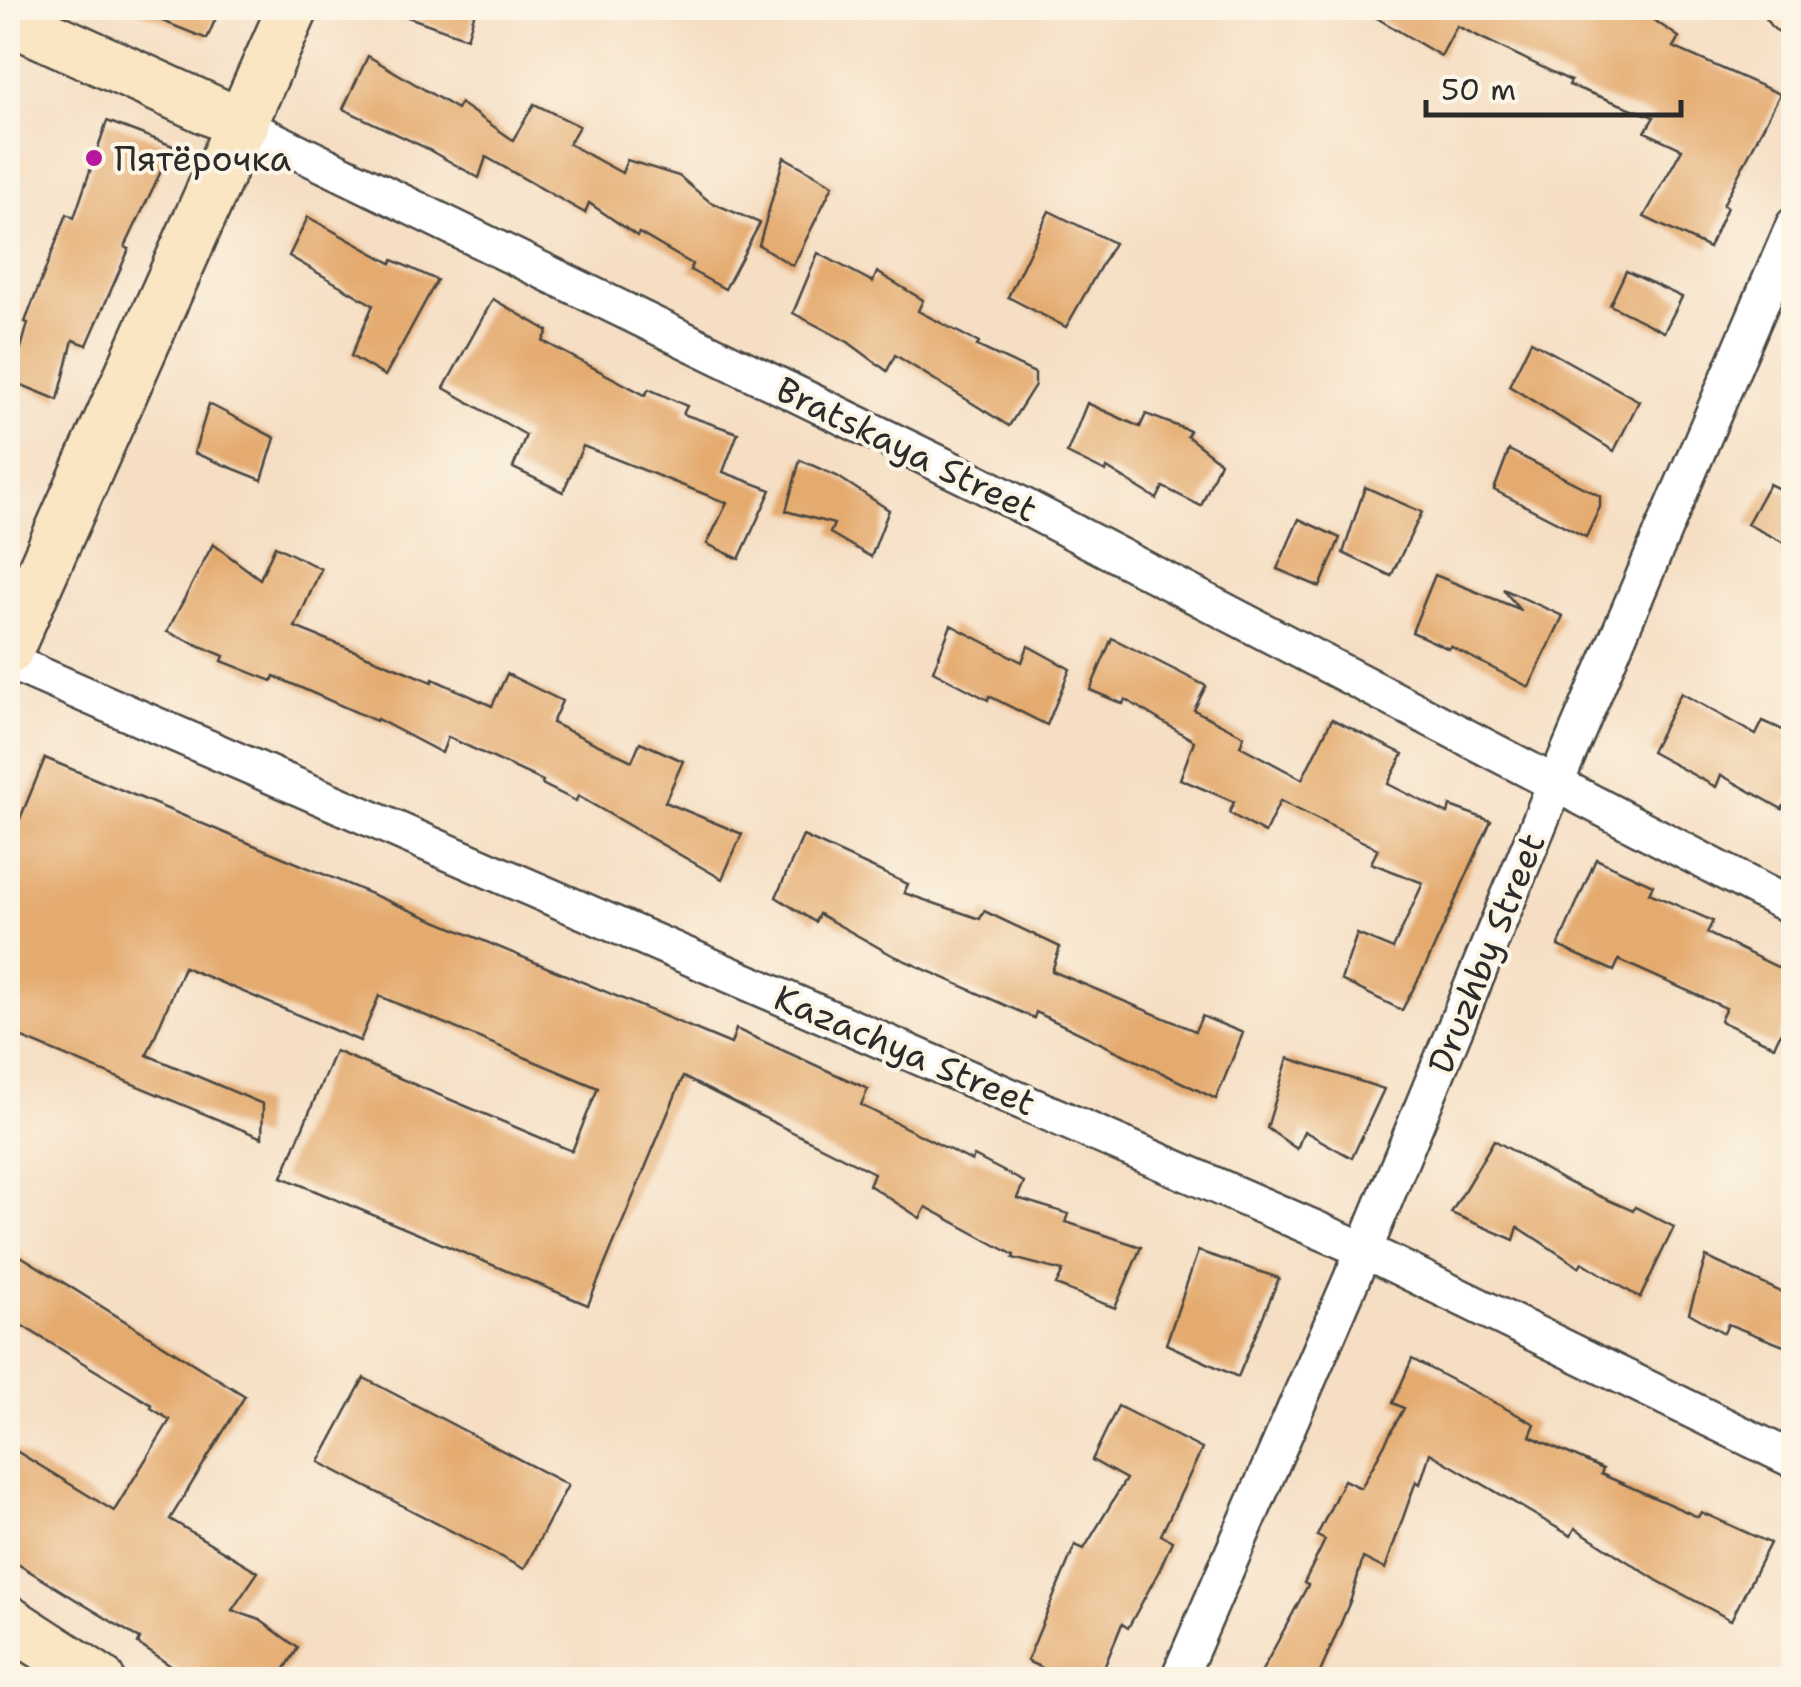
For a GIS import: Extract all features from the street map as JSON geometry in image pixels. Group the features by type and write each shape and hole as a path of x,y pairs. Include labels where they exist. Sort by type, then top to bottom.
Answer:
{"main road":[{"path":"8,650 294,8"},
{"name":"Bratskaya Street","path":"8,18 243,125"},
{"path":"8,1621 100,1680"}],"street":[{"name":"Bratskaya Street","path":"243,125 980,483 1794,908"},
{"name":"Druzhby Street","path":"1178,1680 1364,1250 1556,782 1794,226"},
{"name":"Kazachya Street","path":"8,661 1364,1250 1794,1460"}],"building":[{"path":"130,8 220,8 207,39"},
{"path":"391,8 476,8 467,38"},
{"path":"1360,8 1636,8 1679,37 1673,47 1780,94 1723,205 1727,207 1709,248 1644,217 1682,149 1645,132 1654,117 1569,85 1571,81 1457,26 1441,56"},
{"path":"368,56 457,109 460,103 513,140 534,104 579,126 569,144 622,173 627,160 679,176 710,202 760,223 725,289 690,270 692,264 639,233 637,236 589,203 585,213 486,157 479,178 343,109"},
{"path":"107,121 173,146 125,247 129,249 87,345 73,340 58,400 12,381 28,323 25,322 67,214 74,218"},
{"path":"784,157 833,185 793,266 759,245"},
{"path":"1049,211 1114,243 1066,327 1008,297"},
{"path":"308,217 391,263 393,260 437,280 385,376 351,356 373,305 289,256"},
{"path":"818,253 873,282 877,272 923,300 918,311 979,343 977,346 1035,373 1035,385 1009,426 895,355 887,371 848,342 793,313"},
{"path":"1626,271 1682,297 1664,332 1610,305"},
{"path":"493,299 548,331 543,341 645,395 649,389 687,406 683,414 738,433 723,472 771,490 739,559 707,544 727,503 583,446 563,492 513,468 526,435 444,388"},
{"path":"1531,341 1639,401 1614,451 1509,386"},
{"path":"1087,403 1140,427 1146,414 1190,431 1187,436 1220,462 1201,506 1163,487 1157,499 1107,468 1106,472 1067,453"},
{"path":"209,404 275,438 262,480 194,453"},
{"path":"1509,450 1600,496 1600,507 1586,537 1494,490"},
{"path":"800,460 837,476 889,510 871,557 830,533 834,524 786,511"},
{"path":"1769,484 1794,496 1794,548 1747,524"},
{"path":"1365,487 1422,512 1391,576 1343,553"},
{"path":"1299,519 1340,538 1320,587 1277,569"},
{"path":"213,544 260,579 275,546 321,569 295,627 432,682 433,679 492,706 507,674 562,701 552,723 632,761 640,742 683,761 665,802 742,834 722,879 578,796 576,801 542,784 543,781 448,737 442,753 377,719 274,676 272,681 222,661 224,656 167,632"},
{"path":"1435,575 1519,609 1503,589 1563,616 1529,687 1450,646 1449,649 1412,632"},
{"path":"951,625 1022,662 1028,646 1070,669 1047,725 933,671"},
{"path":"1112,638 1206,686 1194,710 1244,736 1240,746 1302,779 1332,719 1403,754 1388,784 1448,814 1450,806 1491,821 1402,1010 1341,980 1357,934 1393,949 1423,883 1371,863 1378,849 1280,801 1265,833 1229,813 1234,802 1180,779 1194,741 1125,699 1123,704 1090,690"},
{"path":"1681,693 1756,735 1763,721 1794,735 1794,788 1782,809 1721,775 1716,787 1651,752"},
{"path":"45,758 731,1044 736,1029 868,1089 861,1105 972,1161 974,1156 1024,1182 1017,1198 1069,1214 1066,1222 1141,1247 1115,1308 1056,1285 1063,1271 1013,1258 1014,1255 926,1207 920,1218 869,1185 874,1173 683,1077 588,1305 282,1177 335,1051 572,1151 598,1088 379,996 360,1041 184,967 147,1055 263,1104 262,1138 8,1032 8,848"},
{"path":"803,836 908,884 904,893 980,919 984,911 1060,947 1052,971 1195,1031 1202,1016 1243,1033 1216,1099 1036,1012 1034,1018 892,955 819,914 815,922 776,897"},
{"path":"1596,859 1653,885 1649,893 1713,921 1707,933 1794,975 1794,1006 1774,1046 1720,1021 1726,1008 1619,960 1614,971 1558,946"},
{"path":"1288,1058 1384,1089 1352,1158 1304,1131 1297,1149 1267,1128"},
{"path":"1494,1140 1565,1181 1633,1211 1635,1207 1674,1227 1640,1298 1582,1262 1579,1267 1518,1227 1514,1240 1451,1213"},
{"path":"8,1248 245,1396 170,1519 258,1572 232,1610 260,1620 298,1648 278,1680 192,1680 138,1644 140,1639 8,1558 8,1446 114,1511 170,1420 152,1405 8,1317"},
{"path":"1198,1251 1279,1278 1238,1377 1166,1344"},
{"path":"1706,1257 1794,1298 1794,1350 1728,1324 1724,1333 1689,1313"},
{"path":"1412,1359 1535,1424 1530,1436 1603,1469 1601,1474 1698,1517 1701,1512 1770,1543 1731,1620 1658,1581 1575,1528 1571,1536 1430,1453 1385,1569 1363,1558 1351,1599 1317,1680 1257,1680 1308,1585 1304,1583 1325,1540 1317,1536 1344,1480 1361,1488 1404,1408 1393,1403"},
{"path":"364,1378 568,1485 524,1569 319,1462"},
{"path":"1118,1406 1202,1449 1161,1535 1172,1541 1159,1571 1128,1628 1122,1624 1099,1680 1068,1680 1027,1661 1075,1545 1084,1549 1126,1479 1092,1460"}],"place":[{"name":"Пятёрочка","path":"94,158"}]}
